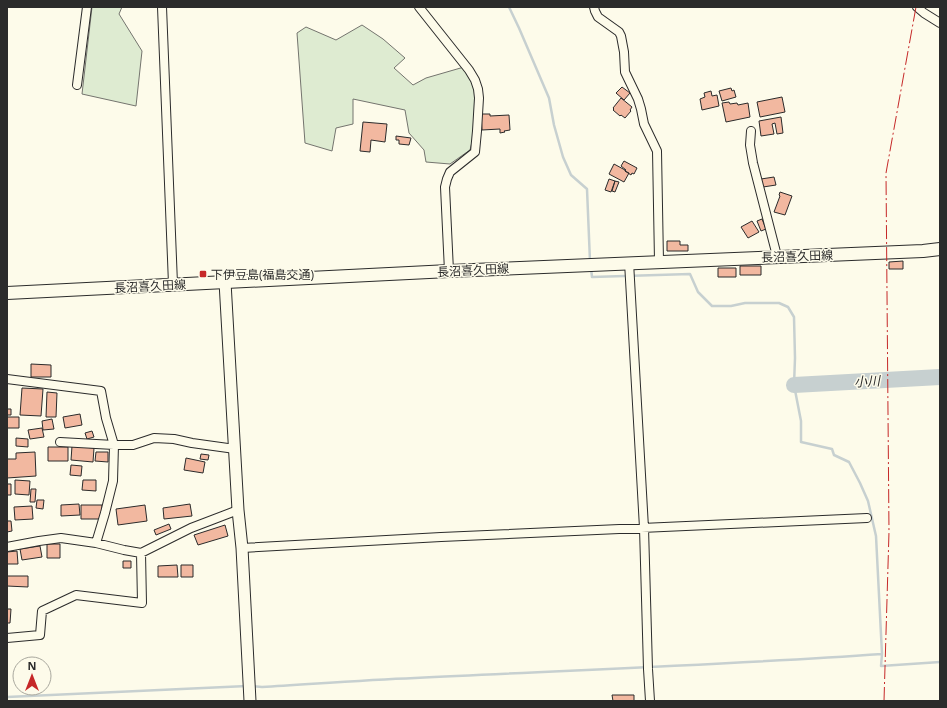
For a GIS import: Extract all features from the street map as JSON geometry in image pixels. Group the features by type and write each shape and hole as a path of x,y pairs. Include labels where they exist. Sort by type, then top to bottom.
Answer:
{"main road":[{"name":"長沼喜久田線","path":"7,293 629,262 923,251 940,249"}],"street":[{"path":"77,85 87,7"},
{"path":"162,7 172,284"},
{"path":"419,7 469,70 478,94 475,152 450,172 445,187 449,271"},
{"path":"594,7 598,17 619,32 621,36 624,52 625,72 638,99 644,124 656,151 659,261"},
{"path":"917,7 940,23"},
{"path":"751,131 750,145 753,163 777,256"},
{"path":"629,262 644,528 650,701"},
{"path":"225,282 250,701"},
{"path":"7,379 101,391 106,418 114,445 113,481 96,543"},
{"path":"60,442 133,445 154,438 174,439 235,449"},
{"path":"7,547 61,538 96,543 141,553 191,528 238,510"},
{"path":"242,548 867,518"},
{"path":"7,638 40,635 42,611 76,595 142,603 141,553"}],"green space":[{"path":"92,7 122,7 119,14 142,51 136,106 82,94"},
{"path":"362,25 383,39 405,58 394,68 413,85 426,78 464,67 474,85 477,122 470,150 450,164 426,162 424,150 409,133 405,110 353,99 353,124 336,128 332,151 305,143 297,33 306,27 336,40"}],"building":[{"path":"622,87 630,93 624,100 616,93"},
{"path":"731,88 732,91 734,90 736,97 722,101 719,91"},
{"path":"711,91 712,96 717,95 719,106 702,110 700,99 705,97 704,93"},
{"path":"782,97 785,112 760,117 757,102"},
{"path":"621,98 632,107 630,110 631,111 625,118 613,110"},
{"path":"729,102 730,104 737,103 738,105 748,103 750,117 726,122 722,103"},
{"path":"481,114 490,114 490,116 509,115 510,130 500,133 500,129 482,130"},
{"path":"781,117 783,133 777,134 775,123 772,124 774,134 761,136 759,121"},
{"path":"363,122 387,124 385,142 371,140 370,152 360,151"},
{"path":"396,136 411,138 409,145 399,144 399,140 396,140"},
{"path":"624,161 637,168 634,174 632,173 631,175 621,166"},
{"path":"614,164 629,173 624,182 609,174"},
{"path":"774,177 776,185 763,187 761,179"},
{"path":"609,179 615,181 611,192 605,190"},
{"path":"615,181 619,182 615,192 612,191"},
{"path":"780,192 792,196 785,215 774,212"},
{"path":"762,219 766,229 761,231 757,221"},
{"path":"752,221 759,232 748,238 741,227"},
{"path":"667,241 680,241 680,245 688,245 688,251 667,251"},
{"path":"903,261 903,269 889,269 889,262"},
{"path":"740,266 761,266 761,275 740,275"},
{"path":"718,268 736,268 736,277 718,277"},
{"path":"31,364 51,365 51,377 31,377"},
{"path":"22,388 43,389 41,416 20,415"},
{"path":"47,392 57,393 56,417 46,417"},
{"path":"7,409 11,409 11,415 7,415"},
{"path":"80,414 82,425 65,428 63,417"},
{"path":"7,417 19,417 19,428 7,428"},
{"path":"52,419 54,429 43,430 42,421"},
{"path":"42,428 44,437 30,439 28,430"},
{"path":"92,431 94,437 87,439 85,433"},
{"path":"16,438 28,439 28,447 16,446"},
{"path":"72,446 94,448 93,462 71,460"},
{"path":"48,447 68,447 68,461 48,461"},
{"path":"35,452 36,476 7,478 7,459 16,459 16,453"},
{"path":"96,452 108,452 108,462 95,461"},
{"path":"201,454 209,455 208,460 200,459"},
{"path":"186,458 205,462 203,473 184,470"},
{"path":"71,465 82,466 81,476 70,475"},
{"path":"15,480 30,481 29,495 15,494"},
{"path":"83,480 96,480 96,491 82,490"},
{"path":"7,484 11,484 11,495 7,495"},
{"path":"31,489 36,489 35,502 30,502"},
{"path":"37,500 44,500 43,509 36,508"},
{"path":"79,504 80,515 61,516 61,505"},
{"path":"190,504 192,516 164,519 163,508"},
{"path":"81,505 102,505 102,519 81,519"},
{"path":"145,505 147,521 118,525 116,509"},
{"path":"32,506 33,519 15,520 14,507"},
{"path":"7,521 11,521 12,531 7,532"},
{"path":"169,524 171,529 156,535 154,530"},
{"path":"225,525 228,536 198,545 194,535"},
{"path":"47,544 60,544 60,558 47,558"},
{"path":"40,546 42,557 22,560 20,549"},
{"path":"17,551 18,564 7,564 7,552"},
{"path":"123,561 131,561 131,568 123,568"},
{"path":"177,565 178,577 158,577 158,566"},
{"path":"181,565 193,565 193,577 181,577"},
{"path":"7,576 28,576 28,587 7,586"},
{"path":"7,609 11,609 10,623 7,623"},
{"path":"612,695 634,695 634,701 613,701"}],"waterway":[{"path":"509,7 549,98 554,125 563,157 571,175 587,189 590,261"},
{"path":"591,268 592,277 690,274 698,292 712,306 731,306 745,303 779,303 788,307 794,317 794,385 801,421 801,442 832,449 834,455 849,462 868,501 876,536 882,654 881,666 940,662"},
{"name":"小川","path":"794,385 940,377"},
{"path":"252,686 262,687 882,654"},
{"path":"7,697 247,686"}],"power":[{"path":"884,701 889,532 886,173 916,7"}],"place":[{"name":"下伊豆島(福島交通)","path":"203,274"}]}
